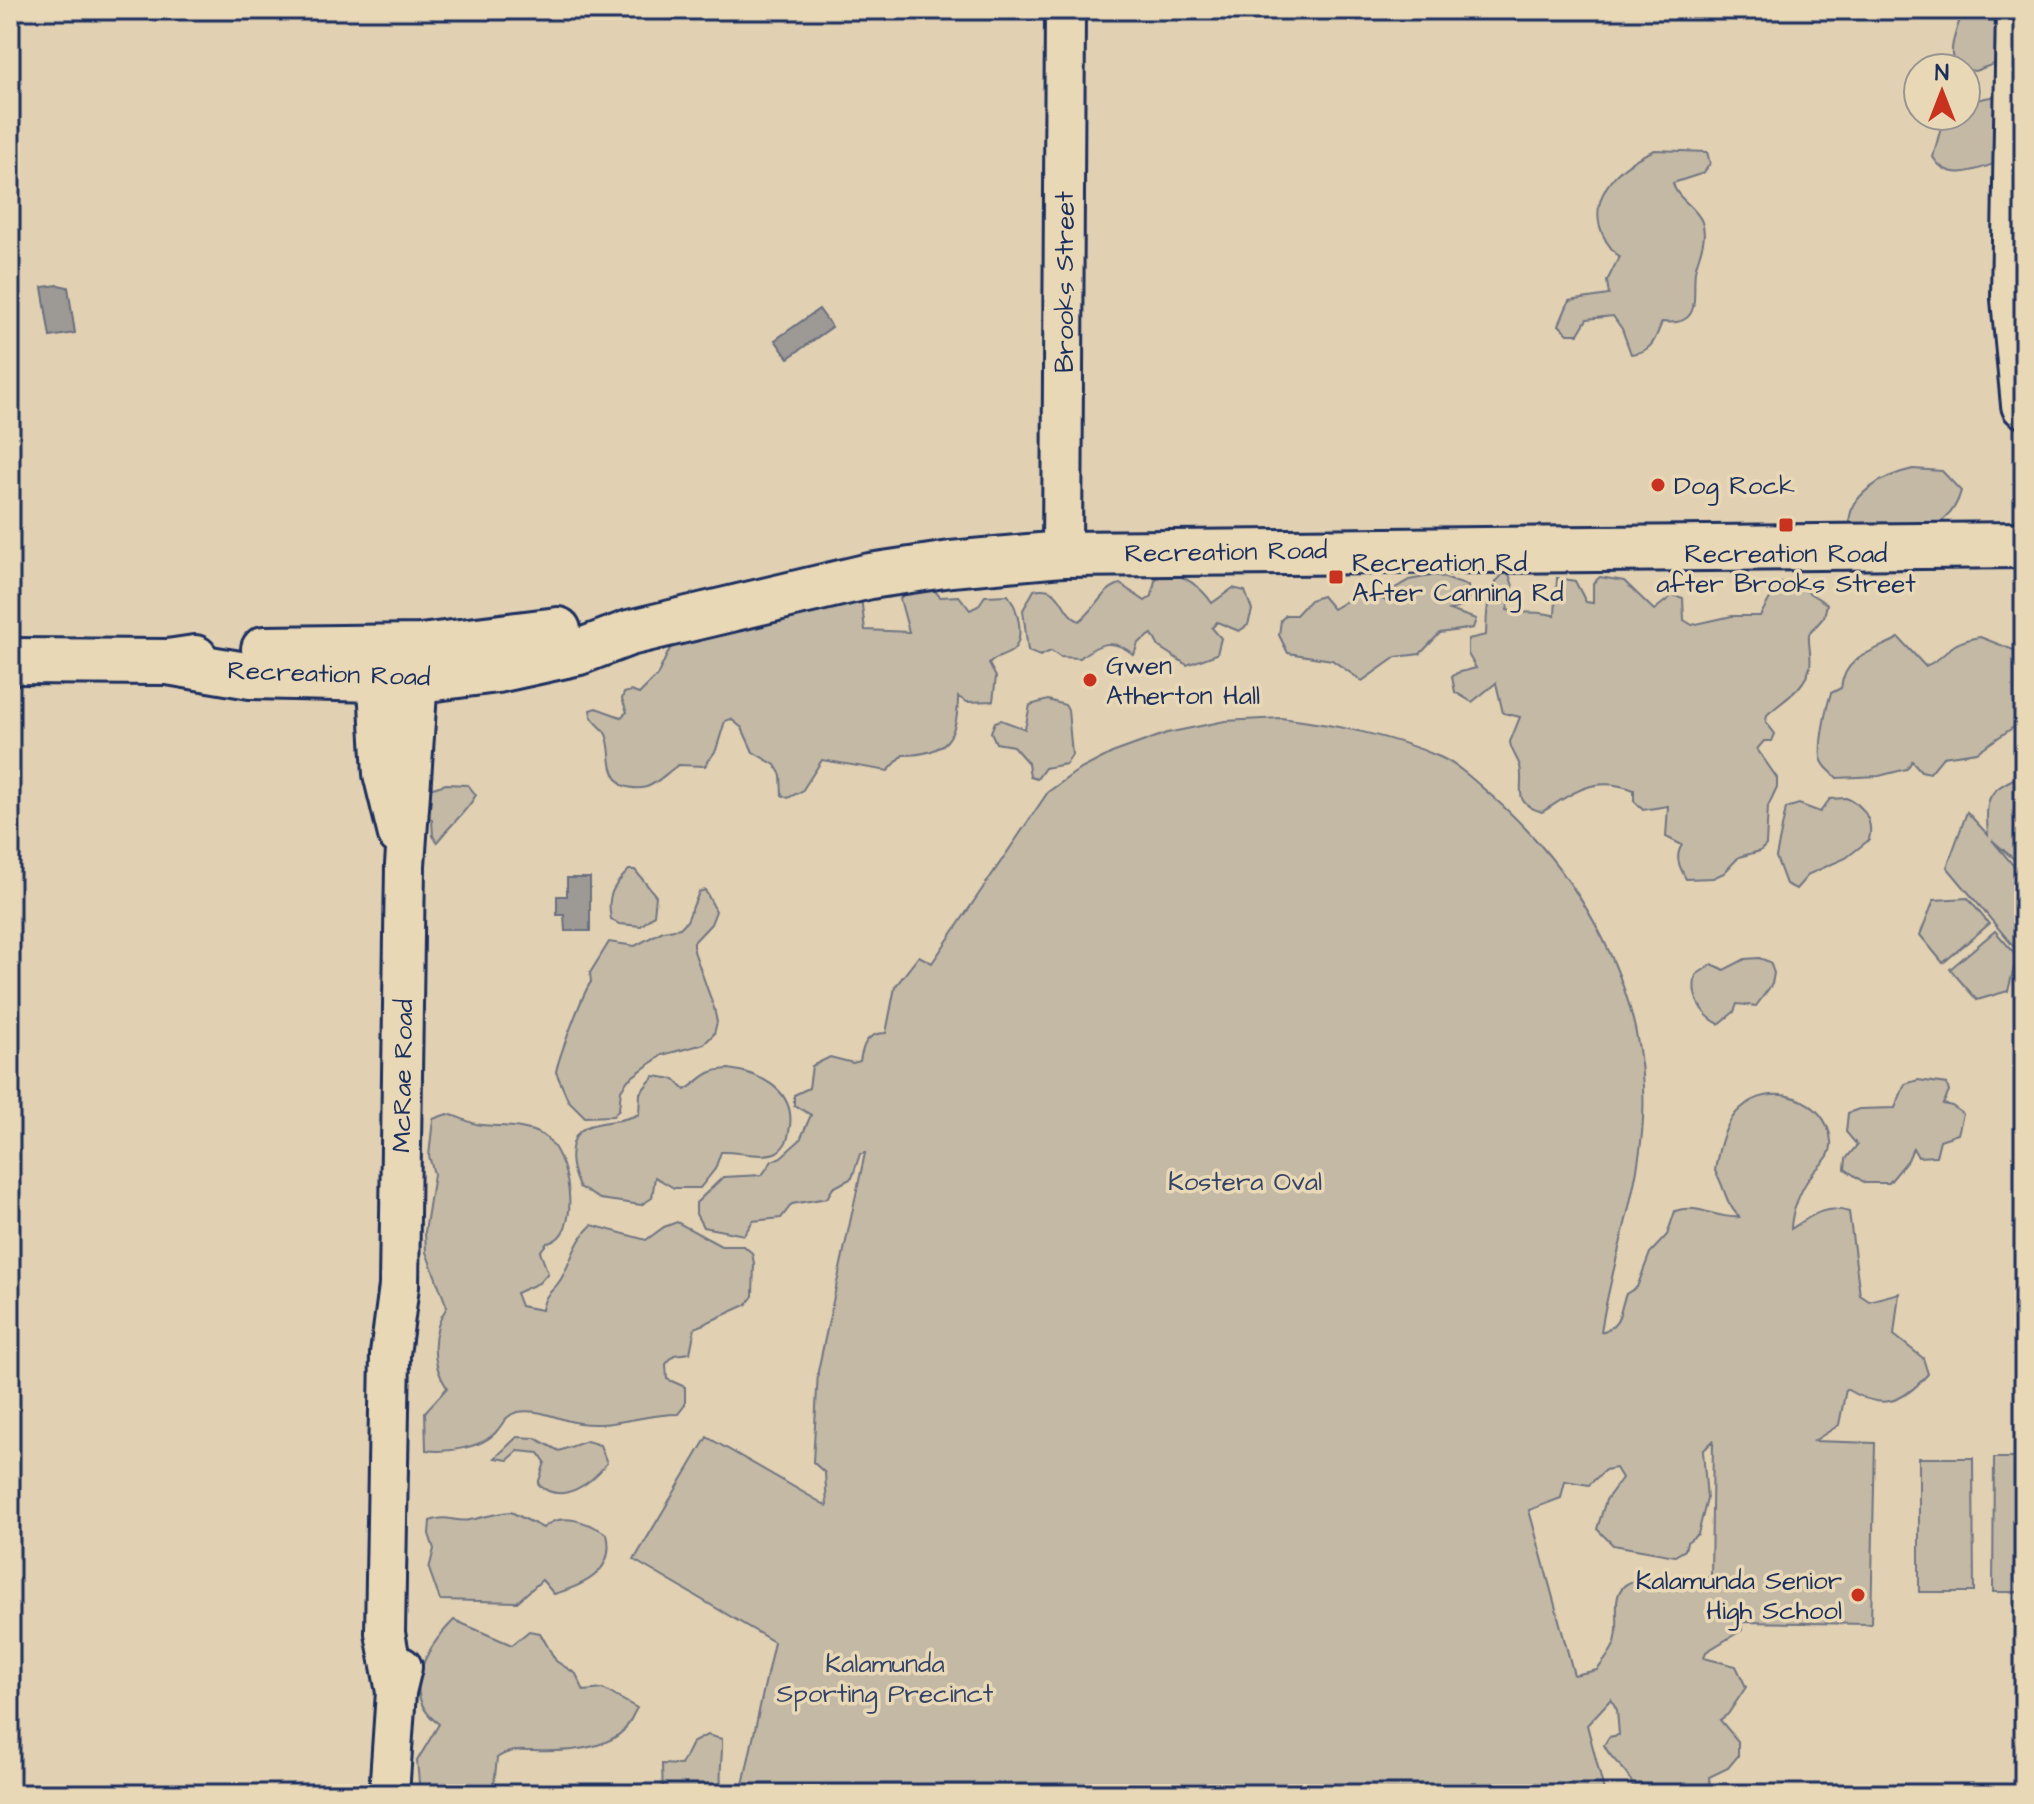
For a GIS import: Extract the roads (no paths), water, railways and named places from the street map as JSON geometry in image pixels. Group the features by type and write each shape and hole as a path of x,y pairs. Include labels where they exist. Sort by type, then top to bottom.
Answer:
{"street":[{"name":"Brooks Street","path":"1062,554 1065,10"},
{"path":"2019,10 2019,299 2024,405"},
{"name":"Recreation Road","path":"10,661 168,662 253,649 376,664 420,664 578,628 629,633 870,576 951,564 1062,554 2024,545"},
{"name":"McRae Road","path":"376,664 383,774 405,865"},
{"name":"McRae Road","path":"389,1794 396,1692 408,1638 413,1356 399,1286 405,865 420,664"}],"place":[{"name":"Dog Rock","path":"1658,485"},
{"name":"Recreation Road after Brooks Street","path":"1786,525"},
{"name":"Recreation Rd After Canning Rd","path":"1336,577"},
{"name":"Gwen Atherton Hall","path":"1090,680"},
{"name":"Kalamunda Senior High School","path":"1858,1595"}],"park label":[{"name":"Kostera Oval","path":"1245,1181"},
{"name":"Kalamunda Sporting Precinct","path":"885,1678"}]}
